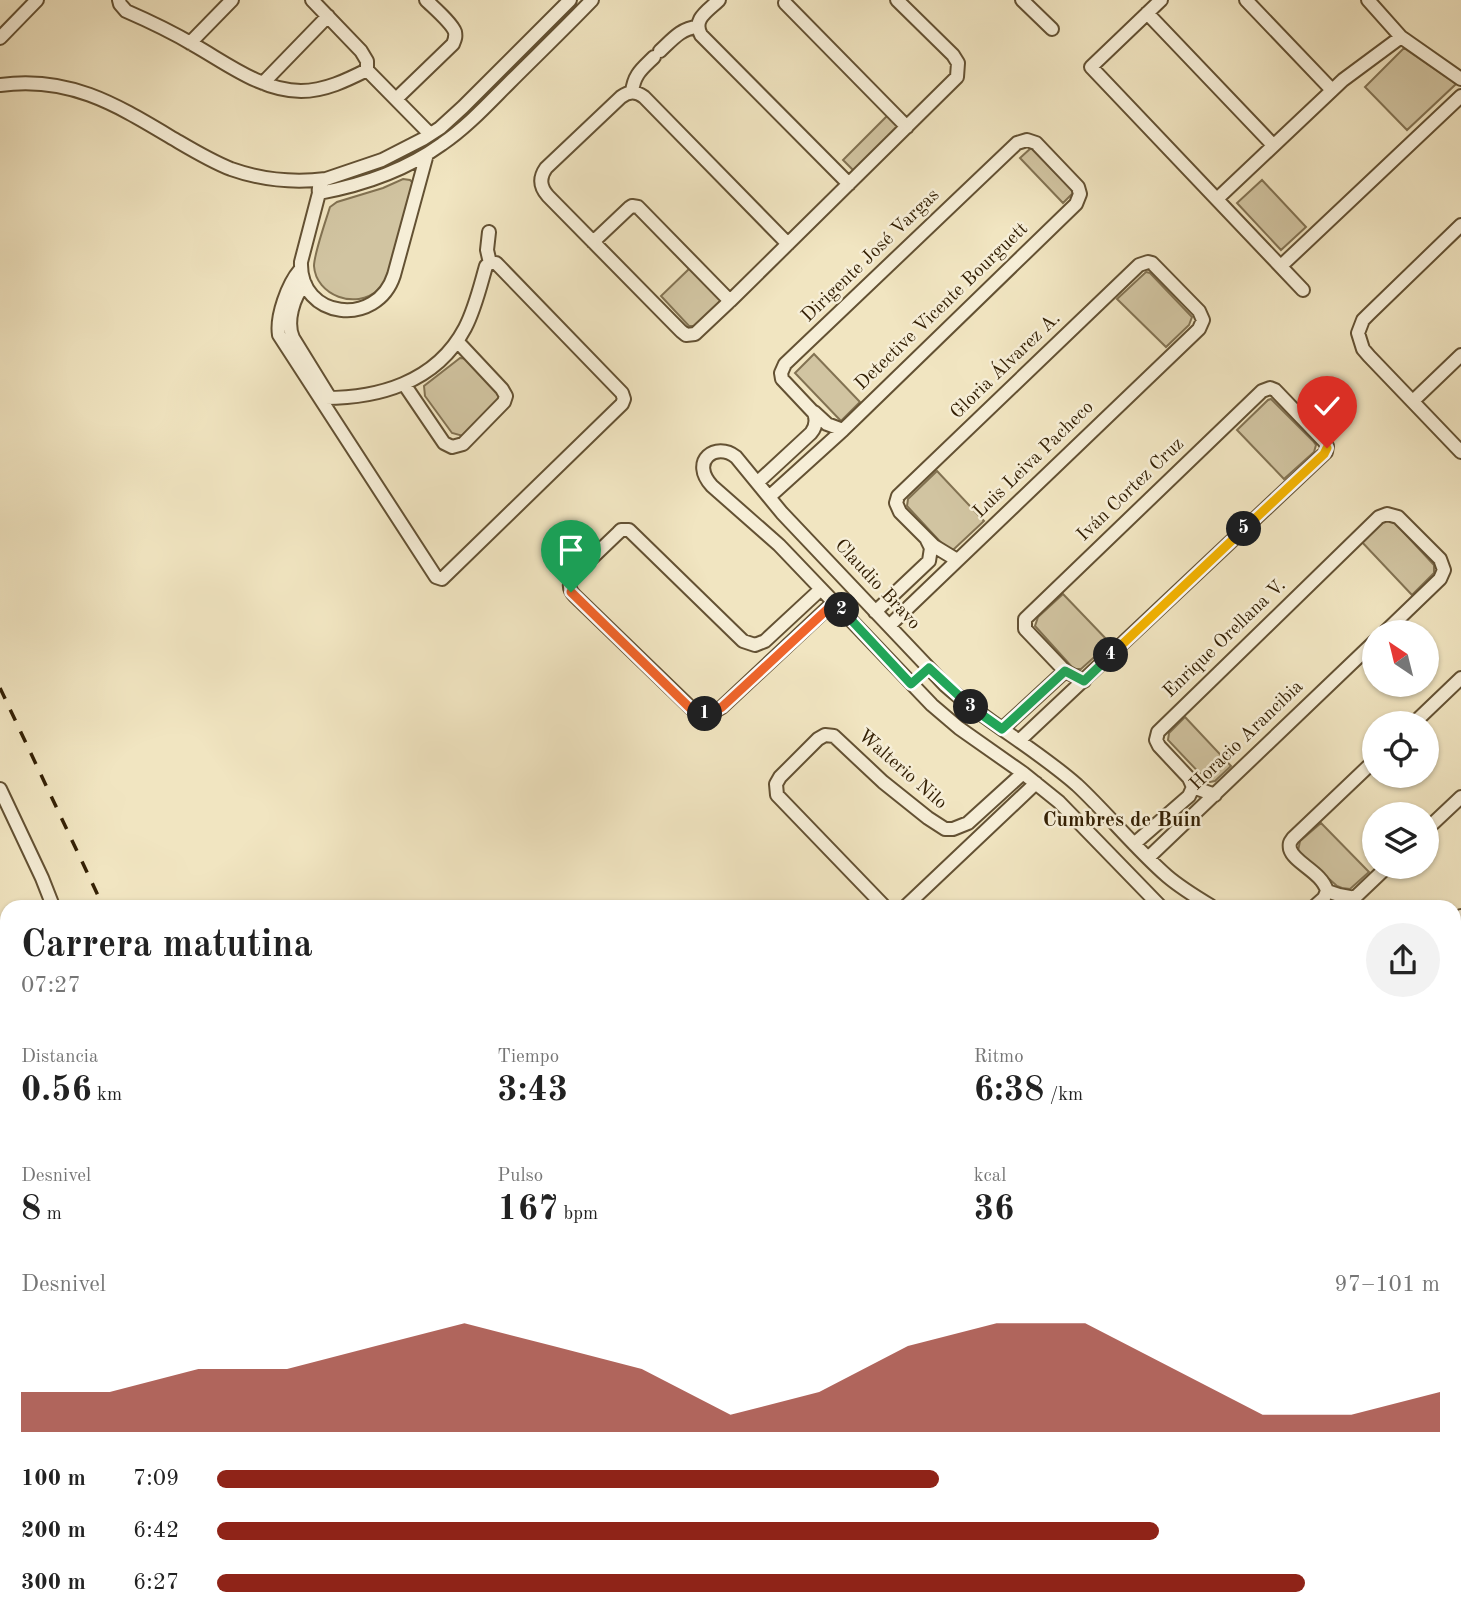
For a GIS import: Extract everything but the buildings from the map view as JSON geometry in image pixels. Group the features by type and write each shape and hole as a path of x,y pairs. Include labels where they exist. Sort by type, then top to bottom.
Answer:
{"street":[{"path":"0,38 37,0"},
{"path":"119,0 126,11 264,83 286,90 313,90 335,85 367,70"},
{"path":"190,43 233,0"},
{"path":"312,0 361,51 367,61 367,70 430,134"},
{"path":"396,99 455,39 453,28 426,0"},
{"path":"0,85 43,84 89,94 119,107 211,160 244,173 274,180 309,181 382,160 430,134 452,118 570,0"},
{"path":"319,193 369,181 406,166 456,134 593,0"},
{"path":"719,0 699,20 701,35 849,184"},
{"path":"788,244 640,94 632,92 621,97 546,168 541,176 543,191 684,334 692,335 730,301 788,244 849,184 907,127 954,80 959,68 953,55 897,0"},
{"path":"1022,0 1052,29"},
{"path":"1161,0 1091,67 1303,290"},
{"path":"1245,0 1332,90"},
{"path":"1368,0 1401,37 1461,79"},
{"path":"785,3 907,127"},
{"path":"1147,13 1273,145"},
{"path":"264,83 328,16"},
{"path":"632,92 634,79 657,54 682,31 698,27"},
{"path":"1217,199 1343,80 1401,37"},
{"path":"477,93 480,103 489,103"},
{"path":"1281,265 1461,96"},
{"name":"Dirigente José Vargas","path":"843,430 813,416 782,379 783,367 1017,143 1027,140"},
{"name":"Detective Vicente Bourguett","path":"769,497 843,430 1078,201 1079,191 1075,183 1036,143 1027,140"},
{"path":"300,270 305,284 317,300 333,309 359,309 380,298 392,281 427,154"},
{"path":"325,398 279,335 278,323 289,288 300,270 319,186 326,178"},
{"path":"593,243 629,208 638,207 730,301"},
{"path":"1461,225 1363,320 1358,334 1363,349 1369,356 1461,452"},
{"path":"489,232 487,250 490,263"},
{"name":"Luis Leiva Pacheco","path":"888,625 1199,329 1203,320 1199,311 1156,266 1148,262"},
{"name":"Gloria Álvarez A.","path":"927,540 900,512 896,503 900,493 1139,265 1148,262"},
{"path":"305,284 298,293 290,318 293,338 325,398 436,577 440,579 622,404 624,399 622,393 496,263 486,266 468,321 457,341 431,368 404,384 377,394 325,398"},
{"path":"404,384 444,443 452,447 463,444 505,402 506,396 457,341"},
{"path":"1413,401 1461,355"},
{"name":"Iván Cortez Cruz","path":"1065,671 1027,631 1024,624 1027,617 1262,391 1270,388 1275,390 1324,441 1327,448 1324,454 1084,681"},
{"path":"758,482 811,433 813,416"},
{"name":"Claudio Bravo","path":"1154,900 1053,797 959,728 911,684 779,545 712,486 703,474 703,465 713,453 723,450 736,457 796,528 960,699 1020,740 1067,777 1175,883 1202,900"},
{"name":"Enrique Orellana V.","path":"1193,788 1189,778 1157,743 1156,734 1159,729 1379,517 1387,514 1398,517 1440,559 1444,570 1440,579 1397,620"},
{"path":"779,545 796,528"},
{"path":"773,658 757,644 743,641 629,530 621,530 569,584 575,596 699,714 713,712 722,707 834,603"},
{"path":"927,540 957,559"},
{"path":"876,612 929,561 931,548 927,540"},
{"path":"756,673 757,644 821,589"},
{"name":"Horacio Arancibia","path":"1148,858 1362,653"},
{"path":"911,684 929,668"},
{"path":"1002,729 1065,671 1084,681 1020,740"},
{"path":"1427,711 1461,678"},
{"name":"Walterio Nilo","path":"878,900 779,799 776,792 780,777 818,739 828,735 837,739 939,827 953,829 968,824 1023,773"},
{"path":"1348,900 1328,891 1322,880 1294,855 1290,847 1293,838 1362,772"},
{"path":"1053,797 1056,786 1067,777"},
{"path":"912,900 1036,783"},
{"path":"1193,788 1214,795"},
{"name":"Horacio Arancibia","path":"1134,844 1189,796 1193,788"},
{"path":"0,789 50,900"},
{"path":"1439,817 1461,796"},
{"name":"Walterio Nilo","path":"953,829 963,852"},
{"path":"1353,900 1375,879"},
{"path":"1322,900 1328,891"}],"shaded area":[{"path":"1404,48 1456,84 1407,130 1365,87"},
{"path":"887,116 898,126 854,171 843,160"},
{"path":"1031,148 1074,192 1063,203 1020,158"},
{"path":"403,179 413,183 413,192 382,286 369,296 359,299 338,297 329,292 316,276 314,266 330,207 337,202"},
{"path":"1262,180 1306,227 1281,250 1237,203"},
{"path":"690,268 723,302 698,326 689,326 661,296"},
{"path":"1146,272 1192,317 1189,325 1166,347 1117,299"},
{"path":"814,354 860,402 841,421 795,373"},
{"path":"460,358 468,359 501,394 500,402 463,436 452,433 425,396 424,386"},
{"path":"1271,399 1316,445 1314,452 1284,479 1237,430"},
{"path":"937,471 984,521 953,550 946,548 907,506 908,499"},
{"path":"1388,520 1396,524 1434,565 1434,573 1412,595 1360,540 1378,523"},
{"path":"1063,594 1110,643 1081,669 1072,667 1035,626 1038,617"},
{"path":"1185,717 1231,766 1215,781 1206,780 1168,740 1169,733"},
{"path":"1321,823 1362,865 1362,878 1350,889 1337,886 1298,851 1300,841"}],"railway":[{"path":"0,688 100,900"}],"district":[{"name":"Cumbres de Buin","path":"1122,820"}],"route":[{"path":"571,592 699,714 713,712 722,707 834,603 911,684 929,668 960,699 1002,729 1065,671 1084,681 1324,454 1327,448"}]}
